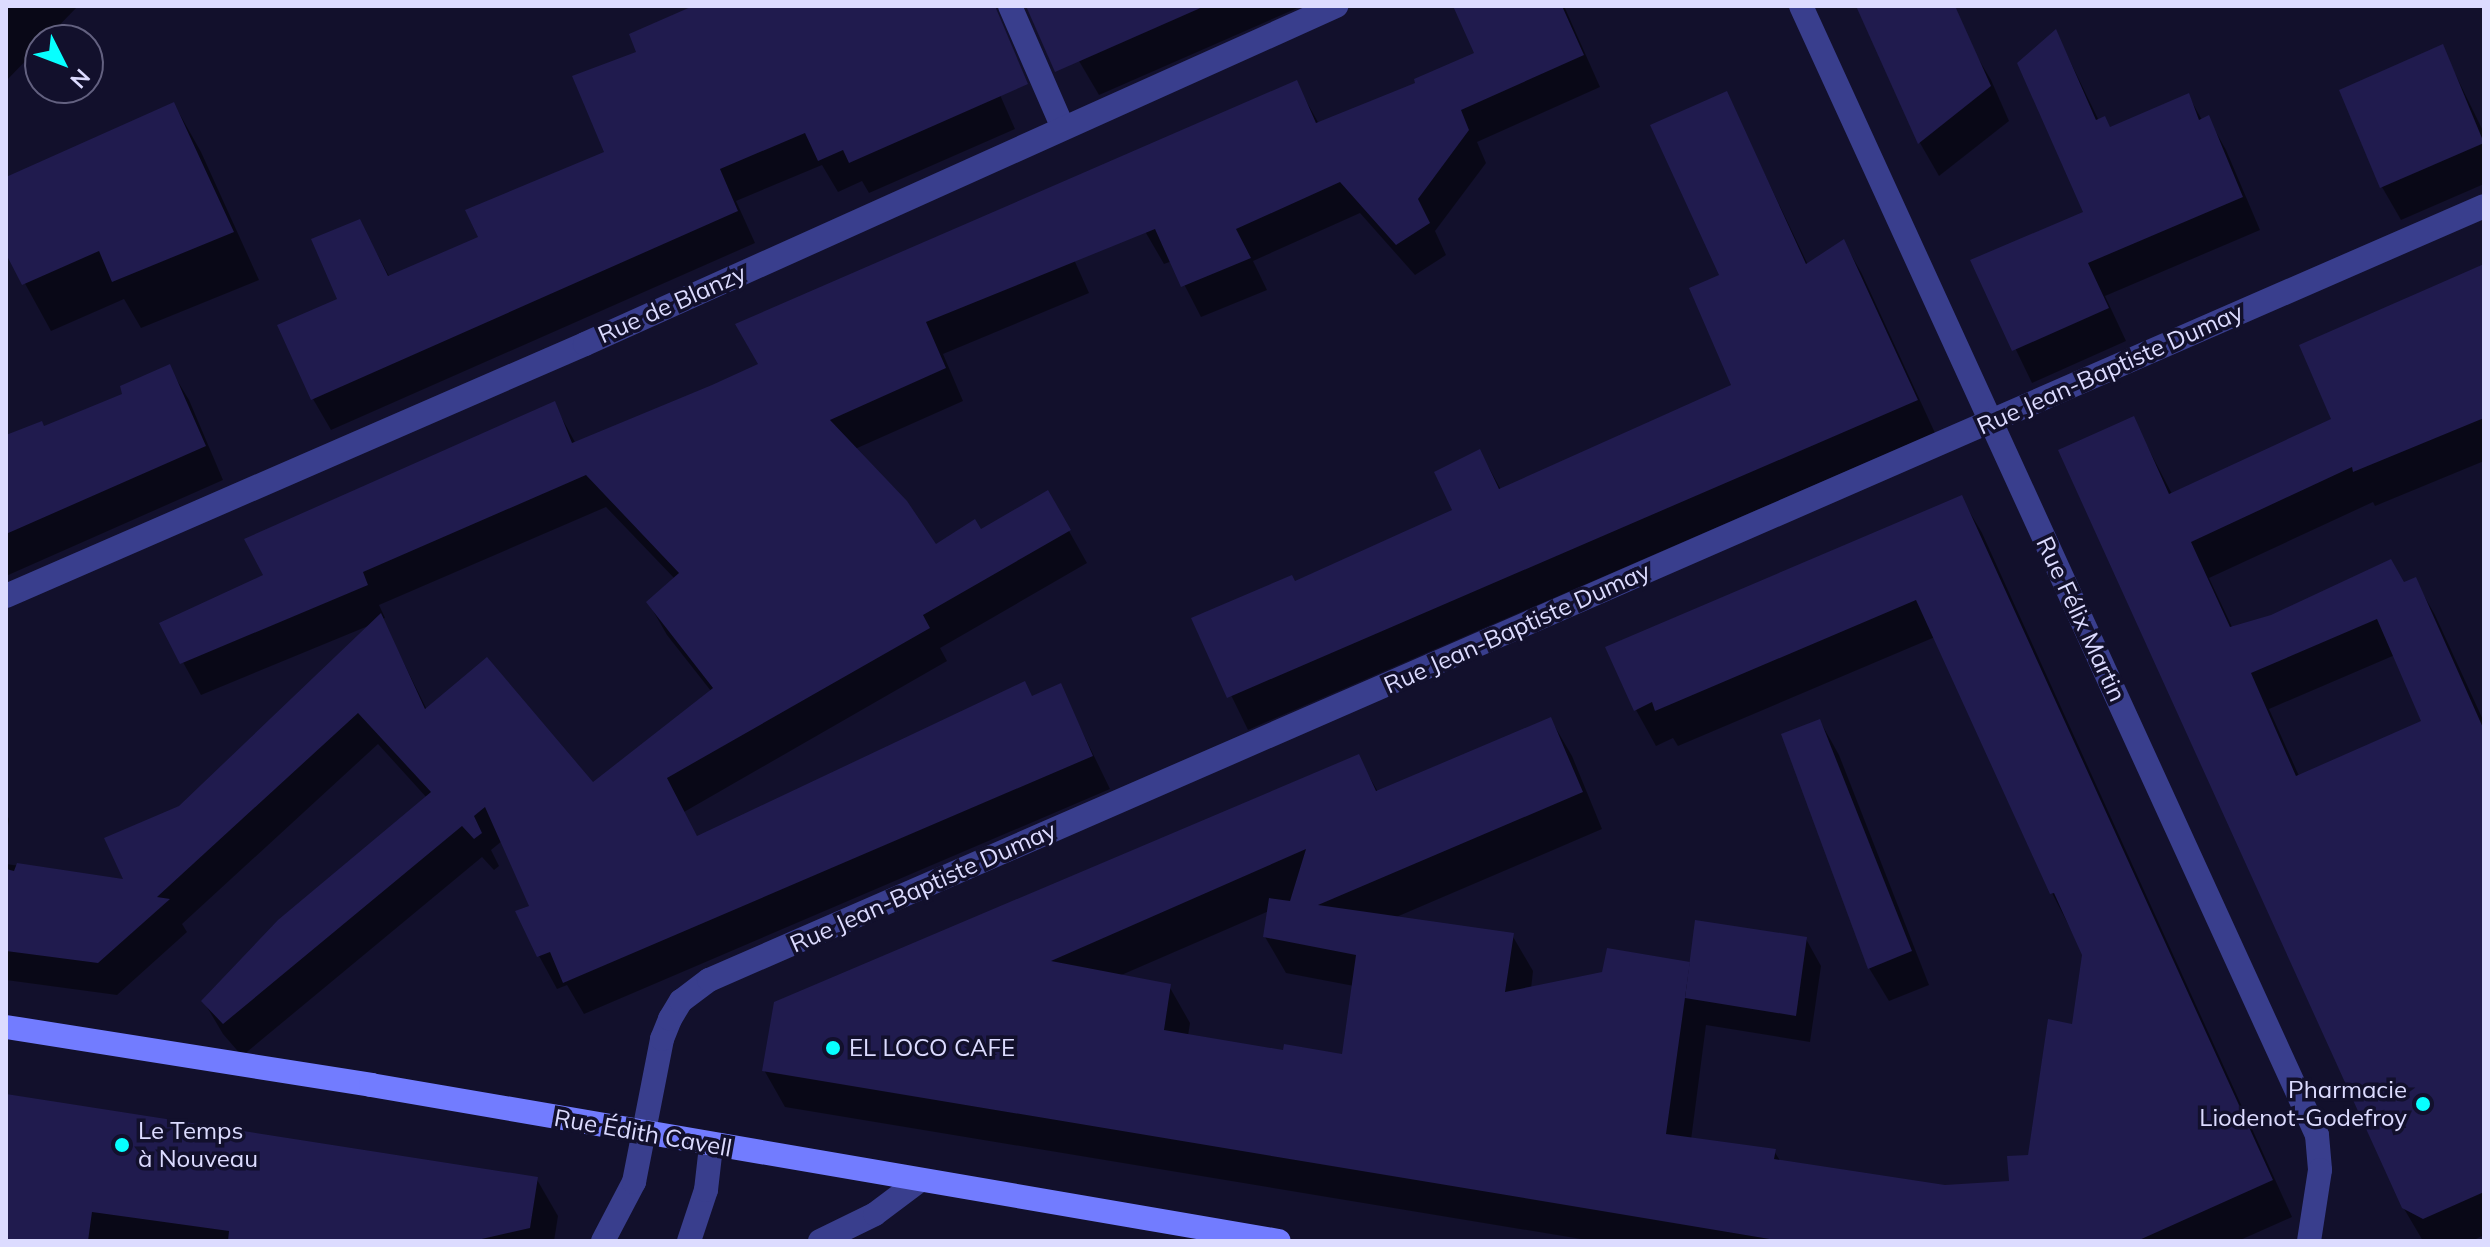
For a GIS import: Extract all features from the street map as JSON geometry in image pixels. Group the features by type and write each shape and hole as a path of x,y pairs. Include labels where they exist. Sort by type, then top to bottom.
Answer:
{"street":[{"path":"1010,6 1063,128"},
{"name":"Rue de Blanzy","path":"6,596 585,344 1336,6"},
{"name":"Rue Félix Martin","path":"1801,6 2317,1135 2320,1170 2309,1241"},
{"name":"Rue Jean-Baptiste Dumay","path":"603,1241 634,1182 646,1135 662,1039 670,1019 681,1001 709,980 2484,206"},
{"name":"Rue Édith Cavell","path":"6,1027 371,1085 646,1135 1279,1241"},
{"path":"689,1241 706,1190 711,1146"},
{"path":"820,1241 875,1214 919,1181"}],"building":[{"path":"693,6 995,6 1028,84 849,163 843,150 818,161 805,133 720,169 738,211 311,400 277,325 337,299 311,239 360,219 388,276 478,237 465,210 604,152 572,76 636,52 629,34"},
{"path":"1026,6 1205,6 1055,72"},
{"path":"1453,6 1562,6 1584,55 1461,110 1469,130 1418,199 1430,223 1396,245 1340,182 1236,229 1251,258 1181,287 1155,229 926,322 946,368 830,420 907,501 936,544 975,519 981,529 1048,490 1071,530 923,615 930,628 667,778 697,836 1025,681 1032,696 1061,683 1093,756 563,983 550,952 537,957 515,911 529,906 485,807 474,816 482,833 474,839 462,826 223,1024 201,1001 278,920 431,792 358,713 157,897 170,899 98,963 6,951 6,869 14,871 17,863 123,879 104,838 179,806 381,613 425,709 487,657 593,782 713,688 646,602 679,573 586,475 363,572 368,585 180,664 159,623 263,575 244,539 555,401 572,443 712,385 758,364 735,324 1297,80 1316,123 1415,83 1414,79 1474,53"},
{"path":"1856,6 1955,6 1991,86 1918,144"},
{"path":"2056,29 2096,120 2105,116 2110,127 2189,93 2199,120 2209,115 2243,197 2088,263 2109,308 2012,351 1970,260 2083,212 2017,63"},
{"path":"2443,44 2484,143 2380,188 2339,90"},
{"path":"1727,91 1806,264 1844,239 1918,400 1227,698 1191,618 1292,575 1295,581 1452,510 1434,472 1480,449 1499,489 1731,385 1689,288 1719,275 1650,125"},
{"path":"174,102 234,232 112,282 99,251 22,285 6,254 6,177"},
{"path":"2484,264 2484,418 2353,472 2352,467 2191,542 2230,627 2271,615 2391,559 2404,582 2416,577 2484,730 2484,1192 2423,1219 2402,1208 2058,450 2134,416 2169,494 2331,419 2299,345","holes":["2377,619 2421,721 2296,776 2251,673"]},
{"path":"170,364 206,446 6,534 6,435 42,421 44,426 122,394 120,386"},
{"path":"1962,495 2273,1180 2137,1241 1782,1241 762,1071 774,1002 1359,754 1376,791 1551,717 1583,792 1318,905 1514,933 1505,992 1602,972 1607,948 1690,962 1666,1134 1776,1149 1774,1159 1945,1185 2009,1181 2007,1156 2028,1155 2048,1019 2072,1024 2082,955 2054,893 2050,894 1916,600 1655,711 1652,702 1634,711 1605,647","holes":["1306,849 1290,901 1269,898 1263,937 1356,955 1342,1054 1284,1044 1283,1050 1164,1030 1171,984 1051,961"]},
{"path":"1820,719 1912,951 1868,969 1781,734"},
{"path":"1695,920 1807,937 1796,1016 1685,998"},
{"path":"6,1094 538,1177 530,1228 473,1241 228,1241 229,1231 92,1212 88,1241 6,1241"}],"place":[{"name":"EL LOCO CAFE","path":"833,1048"},
{"name":"Pharmacie Liodenot-Godefroy","path":"2423,1104"},
{"name":"Le Temps à Nouveau","path":"122,1145"}]}
